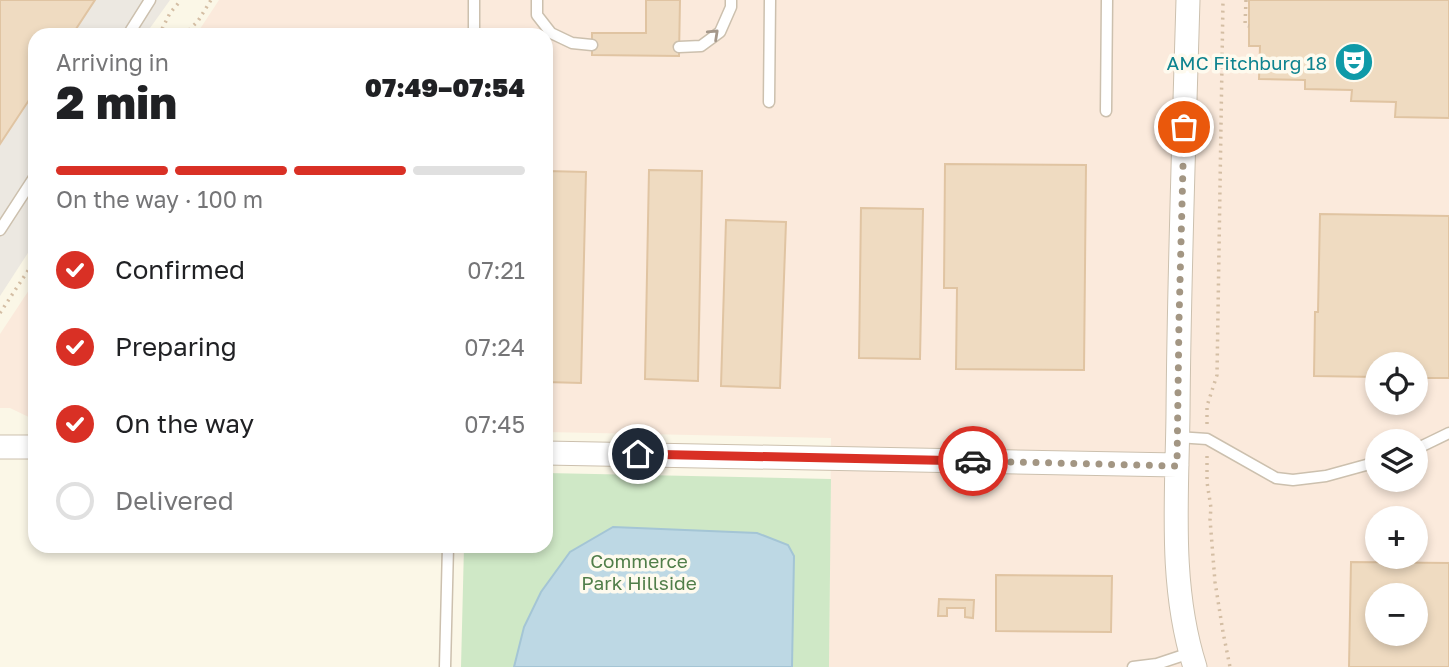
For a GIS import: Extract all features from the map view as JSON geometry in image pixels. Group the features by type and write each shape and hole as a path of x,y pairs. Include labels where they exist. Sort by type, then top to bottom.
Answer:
{"street":[{"path":"1188,0 1176,556 1180,601 1192,660"},
{"path":"0,447 28,447"},
{"path":"553,453 1177,466"}],"lane":[{"path":"132,28 150,0"},
{"path":"474,0 474,28"},
{"path":"537,0 537,15 547,28"},
{"path":"679,47 701,46 720,32 731,0"},
{"path":"769,102 770,0"},
{"path":"1106,111 1107,0"},
{"path":"553,34 572,43 592,45"},
{"path":"0,230 28,187"},
{"path":"1428,443 1449,433"},
{"path":"1178,437 1207,439 1276,478 1293,480 1326,476 1365,465"},
{"path":"444,667 447,553"},
{"path":"1133,667 1192,660"}],"path":[{"path":"162,28 181,0"},
{"path":"191,28 211,0"},
{"path":"1223,0 1216,375 1208,406 1207,482 1212,508 1210,519 1215,582 1230,667"},
{"path":"1245,0 1245,25 1249,26"},
{"path":"0,313 28,271"}],"shaded area":[{"path":"0,0 170,0 150,28 28,28 28,253 0,296"},
{"path":"219,0 1449,0 1449,667 829,667 831,438 553,432 553,28 201,28"},
{"path":"28,292 28,417 10,408 0,408 0,334"}],"green space":[{"name":"Commerce Park Hillside","path":"553,473 831,479 829,667 461,667 464,553 553,553"}],"water":[{"path":"613,527 757,533 788,545 794,556 792,667 514,667 524,627 541,592 570,552"}],"building":[{"path":"0,0 95,0 77,28 28,28 28,102 0,144"},
{"path":"646,0 680,0 679,56 592,55 592,33 646,33"},
{"name":"AMC Fitchburg 18","path":"1249,0 1449,0 1449,118 1395,117 1396,102 1351,101 1352,90 1305,89 1305,80 1259,79 1260,46 1249,46"},
{"path":"945,164 1086,165 1084,370 956,369 957,288 944,288"},
{"path":"649,170 702,171 698,381 645,379"},
{"path":"553,171 586,172 581,383 553,382"},
{"path":"861,208 923,209 920,359 859,358"},
{"path":"1320,214 1449,216 1449,378 1428,378 1428,352 1365,352 1365,377 1314,376 1315,312 1318,312"},
{"path":"726,220 786,222 780,388 721,386"},
{"path":"1351,562 1365,562 1365,569 1428,569 1428,563 1449,563 1449,667 1349,667"},
{"path":"996,575 1112,576 1111,632 996,631"},
{"path":"939,599 974,600 973,618 965,617 965,608 947,608 947,616 938,616"}],"way so far":[{"path":"973,461 1177,466 1184,127"}],"place":[{"name":"AMC Fitchburg 18","path":"1354,62"}],"route":[{"path":"638,454 973,461"}]}
